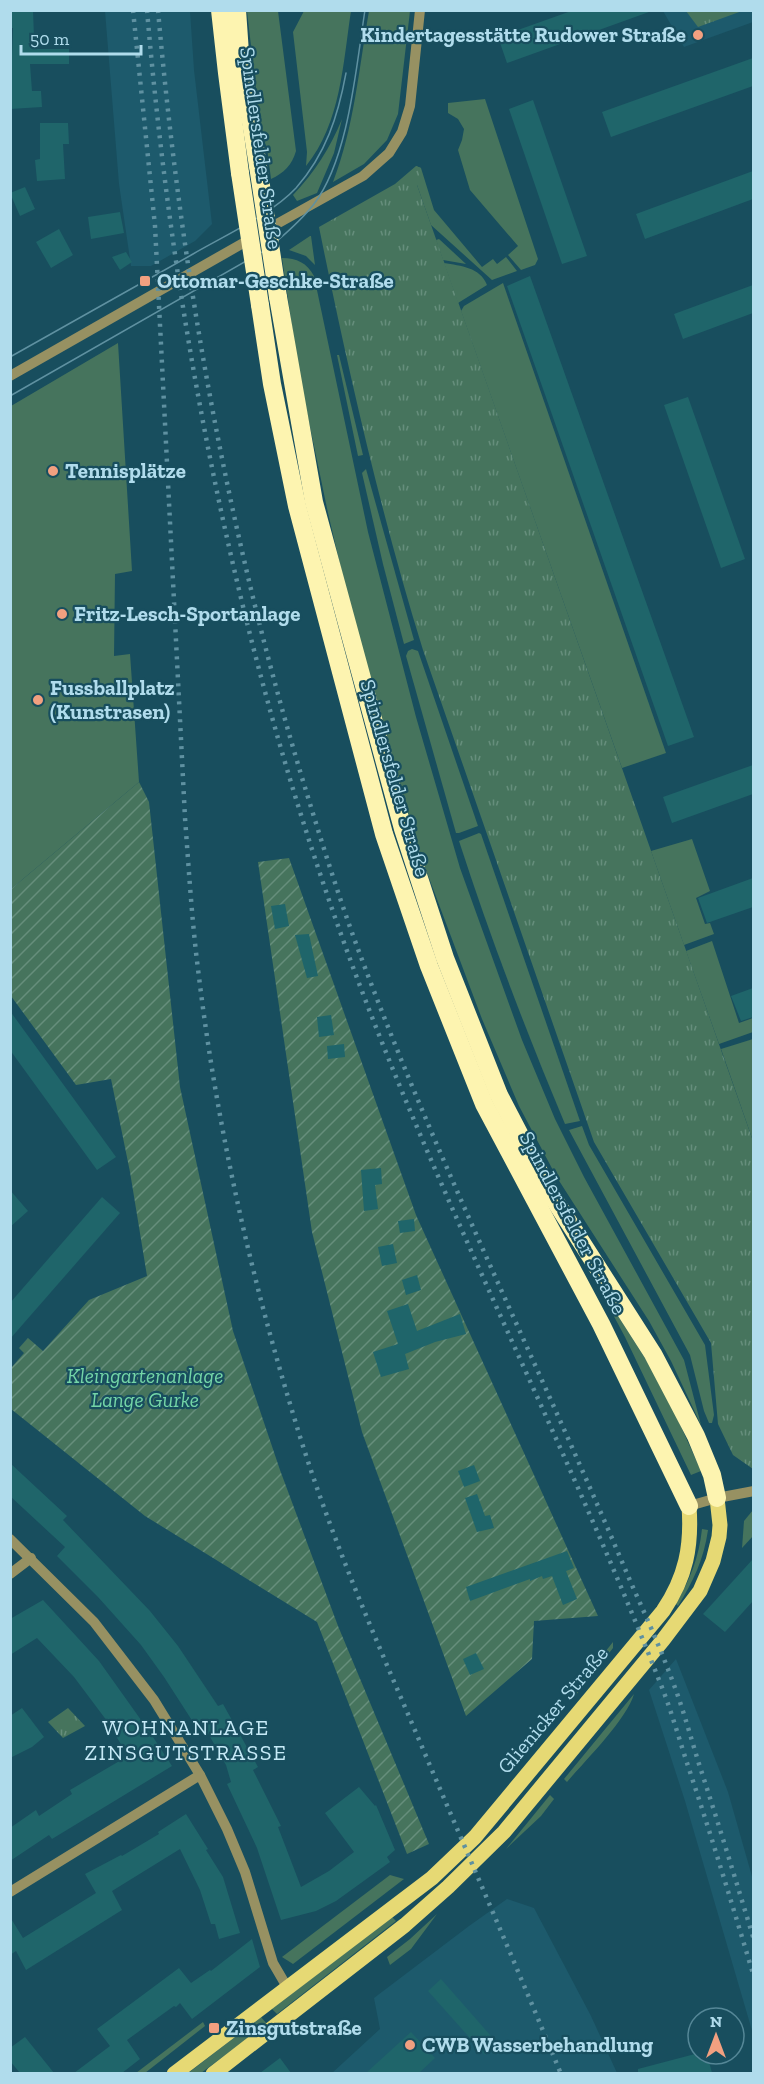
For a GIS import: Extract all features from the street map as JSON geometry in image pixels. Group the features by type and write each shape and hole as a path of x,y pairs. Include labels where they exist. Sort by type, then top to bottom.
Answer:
{"highway":[{"name":"Spindlersfelder Straße","path":"220,10 226,73 278,297 314,502 403,829 445,958 499,1095 550,1193 653,1354 696,1436 712,1475 717,1498"},
{"name":"Spindlersfelder Straße","path":"237,10 260,305 272,384 297,506 384,834 429,966 484,1104 601,1324 689,1506"}],"main road":[{"name":"Glienicker Straße","path":"213,2073 405,1925 504,1832 700,1592 713,1561 719,1537 717,1498"},
{"name":"Glienicker Straße","path":"174,2073 432,1878 475,1837 671,1599 683,1573 690,1544 689,1506"}],"street":[{"path":"10,376 363,176 389,153 402,132 410,106 420,10"},
{"path":"689,1506 753,1491"},
{"path":"10,1539 93,1622 135,1672 154,1700 200,1775 227,1829 245,1872 273,1963 287,1987"},
{"path":"10,1574 31,1558"},
{"path":"10,1892 200,1775"}],"shaded area":[{"path":"105,11 190,11 194,70 212,224 195,241 151,266 131,266 119,184"},
{"name":"Kindertagesstätte Rudower Straße","path":"663,11 753,11 753,22 684,47"},
{"path":"676,1659 728,1792 753,1880 753,2034 685,1801 649,1690"},
{"path":"507,1899 534,1908 591,2016 617,2073 331,2074 380,2029 374,1998"}],"green space":[{"path":"247,11 278,11 296,151 287,168 271,179 267,148 261,133"},
{"path":"304,11 351,11 334,112 318,149 306,166 307,152 293,32"},
{"path":"369,11 410,11 398,114 387,140 364,164 333,182 351,119"},
{"path":"686,11 742,11 698,27"},
{"path":"485,99 538,259 535,265 521,270 508,255 518,246 470,190 458,150 464,129 458,119 448,113 448,103"},
{"path":"342,119 334,153 317,193 297,201 293,195 321,159"},
{"path":"416,166 421,168 434,210 482,267 493,259 497,264 506,257 517,271 492,280 431,225 417,185"},
{"path":"416,166 421,168 417,185 753,1141 753,1469 733,1455 718,1424 711,1343 594,1142 423,650 379,493 341,334 319,227 395,184"},
{"path":"310,236 315,265 306,256 289,250"},
{"path":"439,239 466,264 443,260 436,240"},
{"path":"282,258 301,262 314,276 368,532 416,717 460,868 522,1040 555,1119 584,1177 684,1360 701,1425 649,1321 556,1176 519,1106 482,1019 420,854 352,615 328,513 299,374"},
{"path":"444,263 475,271 480,274 487,285 458,303"},
{"path":"503,283 666,753 622,768 461,311 464,306"},
{"name":"Fritz-Lesch-Sportanlage","path":"118,343 132,571 115,574 114,656 130,654 139,782 11,889 11,406"},
{"path":"337,355 339,355 363,455 358,456"},
{"path":"366,469 414,640 404,644 362,473"},
{"path":"412,649 418,651 478,826 459,833 456,833 406,656"},
{"name":"Kleingartenanlage Lange Gurke","path":"139,782 149,802 180,1087 233,1331 280,1470 338,1626 429,1844 407,1854 317,1622 145,1516 11,1409 11,1368 24,1353 19,1348 28,1338 43,1351 89,1300 147,1276 130,1172 111,1079 76,1085 11,996 11,889"},
{"path":"479,833 580,1121 565,1124 522,1019 483,913 459,841"},
{"path":"692,839 710,891 696,898 705,924 710,923 714,934 684,945 651,851"},
{"path":"289,858 416,1215 598,1616 534,1621 532,1659 466,1716 362,1432 312,1232 258,862"},
{"path":"712,941 739,1023 753,1018 753,1032 719,1044 686,951"},
{"path":"753,1039 753,1141 721,1049"},
{"path":"582,1126 589,1145 705,1345 714,1415 712,1423 709,1423 704,1411 690,1355 569,1130"},
{"path":"556,1219 650,1366 673,1409 701,1471 691,1475 625,1337 594,1279"},
{"path":"753,1510 753,1536 742,1548 744,1521"},
{"path":"702,1529 708,1530 701,1560 678,1606 676,1604 690,1577 696,1559"},
{"path":"613,1642 613,1648 576,1695 572,1693"},
{"path":"634,1694 614,1727 567,1782 564,1779"},
{"path":"561,1705 563,1708 513,1771 510,1768"},
{"path":"68,1708 85,1726 63,1738 48,1722"},
{"path":"550,1795 554,1799 541,1816 506,1849"},
{"path":"390,1875 404,1879 293,1964 282,1957"},
{"path":"437,1914 411,1949 390,1965 387,1957"},
{"path":"392,1917 396,1921 277,2014 272,2009"},
{"path":"261,2017 267,2024 201,2073 187,2074"},
{"path":"203,2022 205,2026 145,2073 136,2073"}],"building":[{"path":"10,10 33,10 34,37 38,37 38,49 69,49 69,64 30,64 32,91 41,91 42,107 10,109 13,28 10,28"},
{"path":"574,10 649,10 649,12 507,63 498,37"},
{"path":"753,58 753,86 611,137 602,112"},
{"path":"533,100 587,256 562,264 509,109"},
{"path":"40,123 68,123 69,144 63,144 65,179 37,181 35,160 40,159"},
{"path":"753,171 753,199 645,239 636,214"},
{"path":"25,187 35,209 20,216 10,193"},
{"path":"120,212 124,233 91,239 88,217"},
{"path":"59,229 73,255 51,268 36,242"},
{"path":"126,252 132,262 120,270 112,257"},
{"path":"530,276 694,737 668,746 507,286"},
{"path":"753,285 753,313 683,339 674,314"},
{"path":"688,397 745,559 721,568 664,405"},
{"path":"753,765 753,794 672,823 663,797"},
{"path":"753,878 753,907 707,923 698,898"},
{"path":"285,904 289,926 275,929 271,906"},
{"path":"309,934 318,976 307,978 295,935"},
{"path":"753,988 753,1017 741,1021 731,996"},
{"path":"10,1011 116,1157 97,1170 10,1050"},
{"path":"331,1015 334,1035 319,1037 317,1017"},
{"path":"344,1044 345,1057 328,1059 327,1046"},
{"path":"381,1168 382,1184 375,1185 378,1209 364,1211 361,1170"},
{"path":"10,1190 28,1211 10,1227"},
{"path":"102,1197 120,1213 10,1339 10,1303"},
{"path":"414,1219 415,1231 400,1233 398,1221"},
{"path":"393,1244 397,1263 382,1266 378,1247"},
{"path":"417,1275 421,1290 406,1295 402,1280"},
{"path":"408,1304 417,1331 460,1314 466,1334 435,1342 405,1354 409,1369 381,1377 373,1352 398,1344 387,1311"},
{"path":"10,1463 67,1516 63,1520 150,1611 178,1646 218,1706 223,1704 258,1767 253,1770 281,1826 278,1827 301,1887 329,1871 354,1852 325,1813 359,1787 376,1805 395,1850 387,1857 390,1862 336,1901 316,1911 281,1920 257,1848 227,1784 231,1782 226,1765 209,1735 196,1720 193,1722 141,1645 57,1556 65,1547 10,1496"},
{"path":"474,1465 480,1481 464,1487 458,1471"},
{"path":"477,1494 485,1516 490,1515 494,1528 477,1532 465,1498"},
{"path":"567,1551 574,1568 566,1571 577,1599 563,1605 552,1576 543,1579 542,1576 470,1601 466,1587"},
{"path":"753,1559 753,1601 725,1632 703,1614"},
{"path":"43,1600 99,1661 172,1766 52,1839 49,1835 10,1861 10,1828 36,1810 39,1816 72,1794 70,1790 128,1756 107,1721 74,1677 37,1638 10,1655 10,1619"},
{"path":"476,1653 484,1669 470,1675 463,1659"},
{"path":"22,1708 44,1737 32,1747 10,1758 10,1716"},
{"path":"186,1814 223,1877 240,1933 219,1939 215,1924 211,1924 200,1890 180,1849 112,1891 122,1910 26,1970 16,1951 10,1955 10,1917 23,1938 96,1893 85,1874 122,1856 159,1834 158,1832"},
{"path":"252,1939 260,1967 192,2019 180,2003 127,2040 140,2059 122,2073 74,2073 110,2046 97,2029 179,1968 191,1983 211,1971"},
{"path":"441,1979 498,2044 485,2055 428,1991"},
{"name":"CWB Wasserbehandlung","path":"411,2032 435,2058 419,2073 366,2073"},
{"path":"25,2037 54,2073 20,2073 10,2061 10,2048"},
{"path":"686,2056 686,2066 710,2066 712,2073 638,2073 638,2069"},
{"path":"280,2058 291,2073 260,2073"}],"tram line":[{"path":"10,396 269,248 304,216 326,185 343,137 365,10"},
{"path":"10,357 247,224 286,198 306,175 323,148 335,119 346,73"}],"railway":[{"path":"133,10 155,226 185,818 193,917 206,1033 225,1144 249,1254 278,1363 332,1530 561,2074"},
{"path":"147,10 160,138 177,266 198,393 223,519 253,645 287,769 326,891 370,1012 404,1096 589,1512 663,1691 754,1977"},
{"path":"158,10 180,206 211,400 252,591 276,687 310,804 347,920 427,1121 666,1665 682,1709 754,1940"}],"place":[{"name":"Kindertagesstätte Rudower Straße","path":"698,35"},
{"name":"Ottomar-Geschke-Straße","path":"145,281"},
{"name":"Tennisplätze","path":"53,471"},
{"name":"Fritz-Lesch-Sportanlage","path":"62,614"},
{"name":"Fussballplatz (Kunstrasen)","path":"38,700"},
{"name":"Zinsgutstraße","path":"214,2028"},
{"name":"CWB Wasserbehandlung","path":"410,2045"}],"district":[{"name":"WOHNANLAGE ZINSGUTSTRASSE","path":"186,1740"}]}
